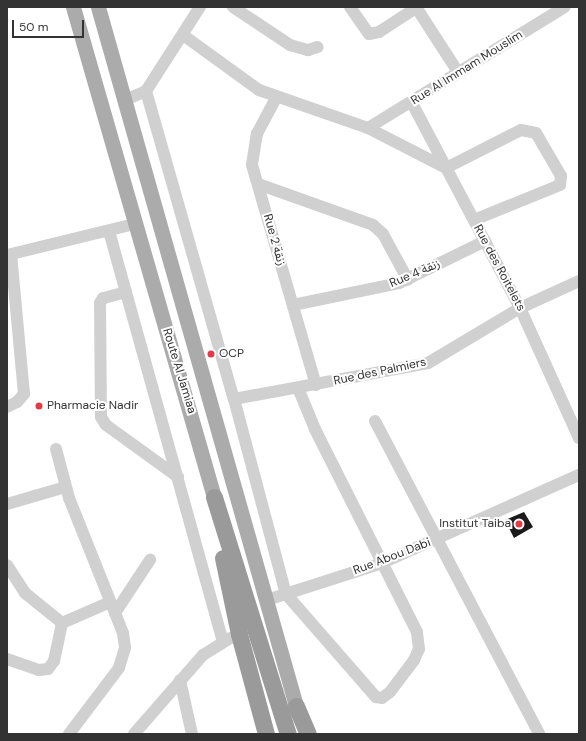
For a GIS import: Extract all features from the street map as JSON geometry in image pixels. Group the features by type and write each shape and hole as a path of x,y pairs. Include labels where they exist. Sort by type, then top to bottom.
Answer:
{"highway":[{"path":"214,497 239,634 266,734"},
{"name":"Route Al Jamiaa","path":"214,497 288,734"},
{"path":"296,706 308,734"},
{"name":"Route Al Jamiaa","path":"296,706 304,734"}],"main road":[{"name":"Route Al Jamiaa","path":"72,7 214,497"},
{"name":"Route Al Jamiaa","path":"98,7 126,100 296,706"}],"street":[{"path":"126,100 146,91 183,36 200,7"},
{"path":"233,7 290,45 308,50 318,47"},
{"path":"350,7 369,34 380,32 416,8 458,72"},
{"name":"Rue Al Immam Mouslim","path":"368,128 412,103 458,72 565,7"},
{"path":"183,36 242,80 276,98 368,128 446,168 513,134 532,131 561,176 560,185 551,190 474,220"},
{"path":"146,91 234,400 286,594 376,697 382,698 390,692 414,660 419,642 382,563 315,429 298,388"},
{"name":"Rue 2 زنقة","path":"276,98 257,133 252,150 258,184 316,385"},
{"name":"Rue des Roitelets","path":"412,103 520,308 579,438"},
{"path":"258,184 373,224 383,234 408,280"},
{"path":"7,407 17,402 24,394 11,308 9,255 134,224"},
{"path":"109,231 223,641"},
{"name":"Rue 4 زنقة","path":"293,305 392,286 408,280 485,241"},
{"name":"Rue des Palmiers","path":"234,400 428,363 520,308 579,281"},
{"path":"126,292 103,298 100,303 101,417 106,425 178,477"},
{"path":"375,421 539,734"},
{"path":"56,449 65,487 125,641 122,662 69,734"},
{"name":"Rue Abou Dabi","path":"267,600 382,563 579,475"},
{"path":"7,504 65,487"},
{"path":"115,613 150,560"},
{"path":"7,565 25,593 62,623"},
{"path":"62,623 110,602"},
{"path":"7,659 39,670 48,669 54,661 62,623"},
{"path":"134,734 203,655 223,641 239,634"},
{"path":"180,680 192,734"}],"building":[{"name":"Institut Taiba","path":"524,512 533,527 514,538 505,520"}],"place":[{"name":"OCP","path":"211,354"},
{"name":"Pharmacie Nadir","path":"39,406"},
{"name":"Institut Taiba","path":"519,524"}]}
